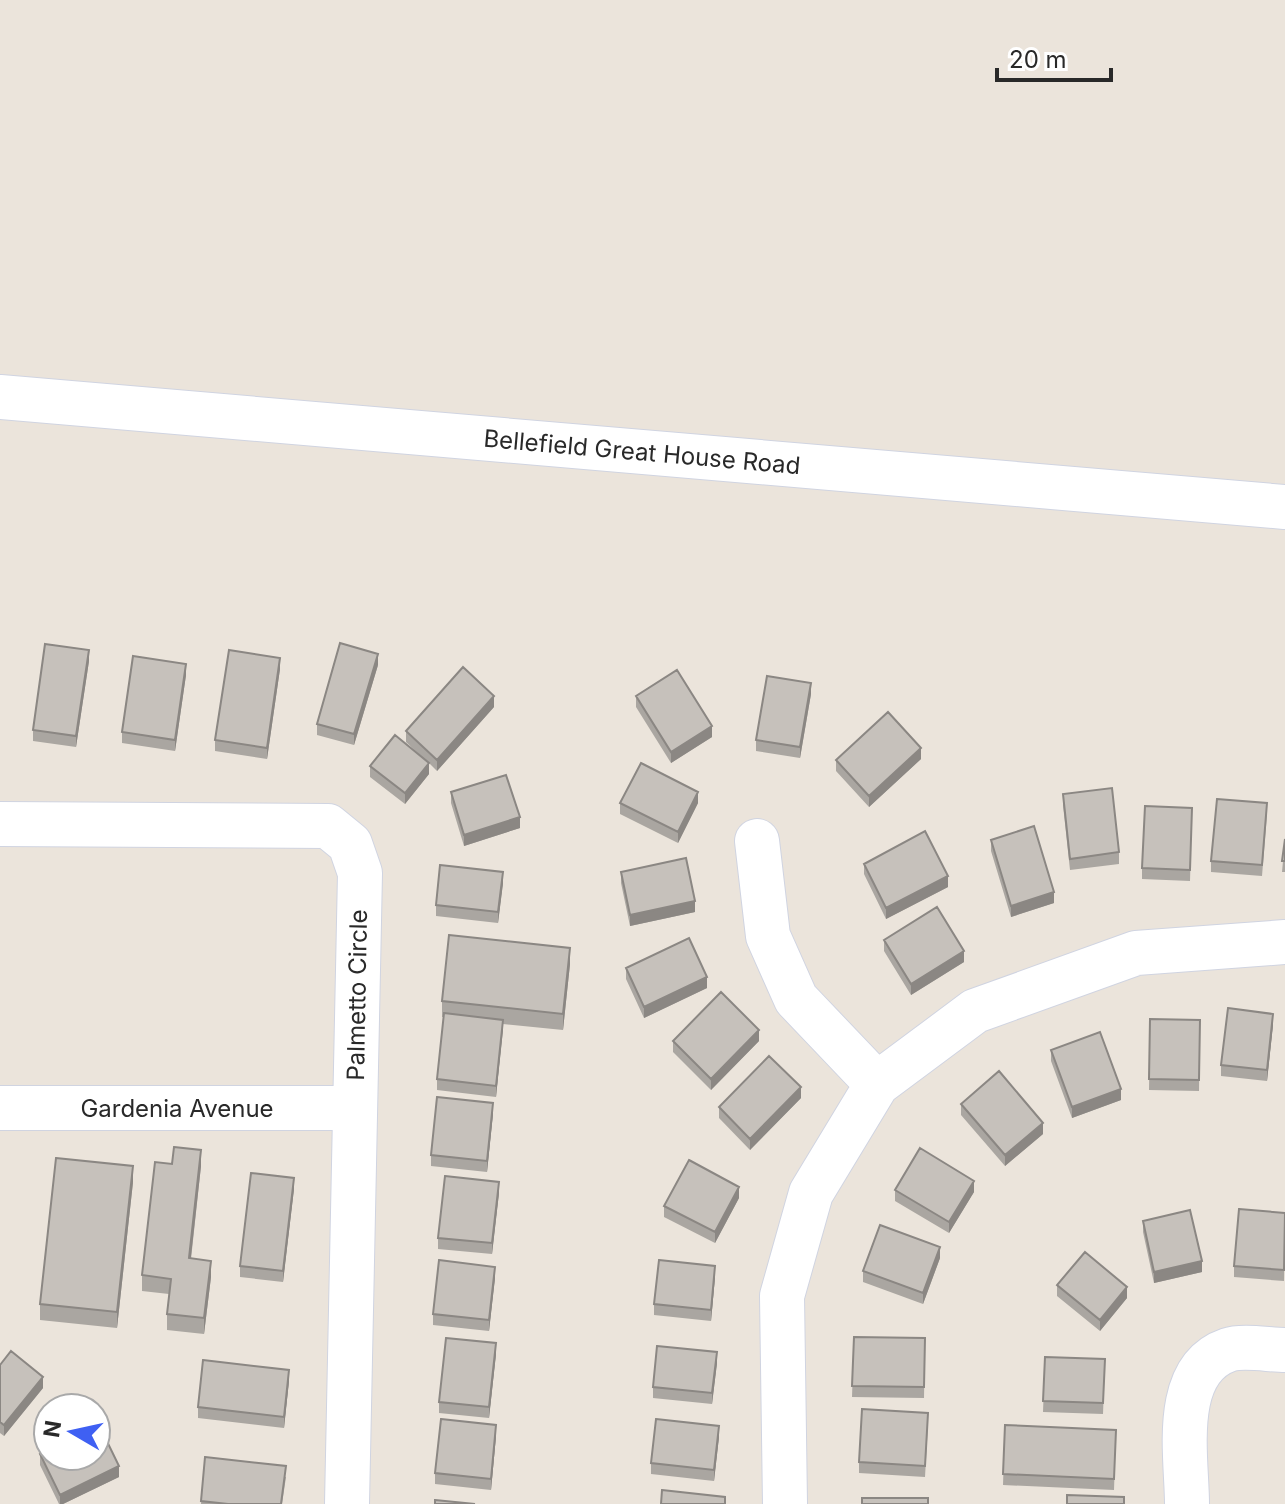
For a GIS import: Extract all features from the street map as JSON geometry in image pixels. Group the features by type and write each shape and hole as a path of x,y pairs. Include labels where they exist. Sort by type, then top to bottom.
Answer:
{"street":[{"name":"Bellefield Great House Road","path":"0,397 1285,507"},
{"name":"Palmetto Circle","path":"0,824 328,826 350,844 360,873 347,1504"},
{"path":"757,841 768,936 796,999 877,1084"},
{"path":"785,1504 782,1296 811,1193 877,1084 975,1011 1136,953 1285,942"},
{"name":"Gardenia Avenue","path":"0,1108 355,1108"},
{"path":"1187,1504 1187,1403 1199,1374 1228,1350 1285,1350"}],"building":[{"path":"340,643 378,654 354,734 317,724"},
{"path":"45,644 89,650 76,736 33,730"},
{"path":"229,650 280,658 267,748 215,740"},
{"path":"133,656 186,664 175,740 122,732"},
{"path":"463,667 494,696 437,760 406,731"},
{"path":"677,670 712,726 671,752 636,696"},
{"path":"767,676 811,683 800,747 756,740"},
{"path":"888,712 921,748 869,796 836,760"},
{"path":"395,735 429,763 405,793 370,766"},
{"path":"641,763 698,792 678,832 620,803"},
{"path":"506,775 520,817 464,835 451,792"},
{"path":"1112,788 1119,852 1070,859 1063,794"},
{"path":"1217,799 1267,803 1262,865 1211,861"},
{"path":"1145,806 1192,808 1190,870 1142,868"},
{"path":"1034,826 1054,892 1011,906 991,840"},
{"path":"925,831 948,876 886,908 864,864"},
{"path":"686,858 695,901 630,915 621,872"},
{"path":"440,865 503,872 498,912 436,905"},
{"path":"937,907 964,951 911,984 884,940"},
{"path":"449,935 570,948 563,1014 442,1001"},
{"path":"689,938 707,977 644,1007 626,968"},
{"path":"721,992 759,1030 711,1079 673,1041"},
{"path":"1228,1008 1273,1014 1267,1070 1221,1065"},
{"path":"444,1013 503,1020 496,1086 437,1079"},
{"path":"1150,1019 1200,1020 1199,1080 1149,1079"},
{"path":"1100,1032 1121,1089 1072,1107 1051,1050"},
{"path":"769,1056 801,1087 750,1139 719,1107"},
{"path":"999,1071 1043,1123 1005,1155 961,1104"},
{"path":"437,1097 493,1103 487,1161 431,1155"},
{"path":"174,1147 201,1150 189,1258 211,1261 204,1318 167,1314 171,1279 142,1275 155,1162 172,1164"},
{"path":"920,1148 974,1181 949,1222 895,1190"},
{"path":"56,1158 133,1166 117,1312 40,1304"},
{"path":"689,1160 739,1187 715,1232 664,1206"},
{"path":"251,1173 294,1178 283,1271 240,1266"},
{"path":"445,1176 499,1182 492,1243 438,1238"},
{"path":"1239,1209 1285,1213 1284,1270 1234,1266"},
{"path":"1190,1210 1202,1261 1154,1272 1143,1221"},
{"path":"880,1225 940,1247 923,1293 863,1271"},
{"path":"1085,1252 1127,1287 1100,1320 1057,1285"},
{"path":"439,1260 495,1267 489,1320 433,1314"},
{"path":"659,1260 715,1266 711,1310 654,1304"},
{"path":"854,1337 925,1338 924,1387 852,1386"},
{"path":"446,1338 496,1343 489,1407 439,1402"},
{"path":"657,1346 717,1352 712,1393 653,1387"},
{"path":"11,1351 43,1377 4,1425 0,1422 0,1365"},
{"path":"1045,1357 1105,1359 1103,1403 1043,1401"},
{"path":"203,1360 289,1370 284,1417 198,1407"},
{"path":"862,1409 928,1413 925,1466 859,1462"},
{"path":"441,1419 496,1425 491,1479 435,1473"},
{"path":"656,1419 719,1426 714,1470 651,1463"},
{"path":"1005,1425 1116,1430 1114,1479 1003,1474"},
{"path":"112,1452 119,1466 112,1469"},
{"path":"205,1457 286,1466 281,1504 201,1501"},
{"path":"49,1472 107,1472 60,1495"},
{"path":"662,1490 725,1497 725,1504 661,1504"},
{"path":"1067,1495 1124,1497 1124,1504 1067,1504"},
{"path":"862,1498 928,1498 928,1504 862,1504"},
{"path":"435,1500 475,1504 435,1504"}]}
